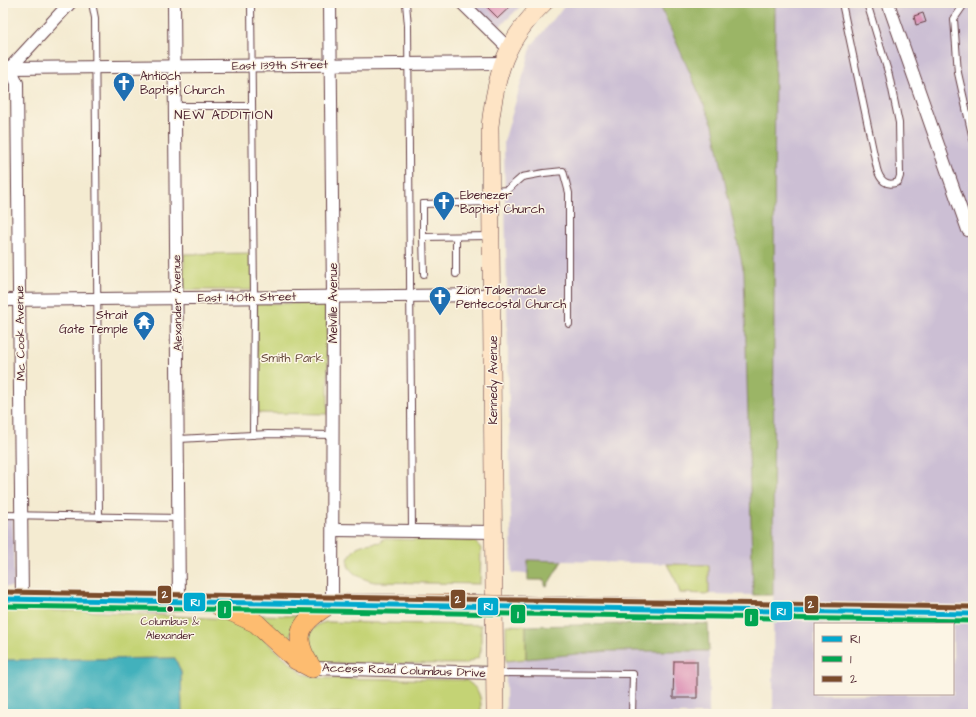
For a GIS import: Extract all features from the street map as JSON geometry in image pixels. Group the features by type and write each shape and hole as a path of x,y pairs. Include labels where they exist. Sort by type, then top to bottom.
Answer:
{"main road":[{"name":"Kennedy Avenue","path":"495,714 490,126 505,56 519,32 544,3"},
{"path":"3,599 458,604 973,614"},
{"path":"213,602 256,623 296,660 312,668"},
{"path":"312,668 303,655 300,632 303,625 311,617 332,603"}],"street":[{"path":"7,71 70,3"},
{"name":"Alexander Avenue","path":"174,3 180,518 179,602"},
{"name":"Melville Avenue","path":"330,3 334,530 332,603"},
{"path":"462,3 505,56"},
{"path":"888,3 968,230"},
{"name":"East 139th Street","path":"7,71 95,67 408,64 505,56"},
{"name":"Mc Cook Avenue","path":"7,71 17,83 22,599"},
{"name":"East 140th Street","path":"3,300 492,295"},
{"path":"334,530 494,532"},
{"name":"Access Road Columbus Drive","path":"312,668 495,673"}],"lane":[{"path":"92,3 95,18 99,517"},
{"path":"251,3 254,297 253,436"},
{"path":"406,3 408,64 412,531"},
{"path":"842,3 877,169 880,177 885,183 892,184 898,182 900,176 899,123 889,75 867,3"},
{"path":"965,3 954,19 958,74 973,139"},
{"path":"175,106 252,106"},
{"path":"424,274 423,204 491,196 507,190 522,177 544,173 563,172 569,193 569,324"},
{"path":"423,237 492,236"},
{"path":"456,237 456,274"},
{"path":"179,439 333,435"},
{"path":"3,515 180,518"},
{"path":"495,673 633,674 632,714"}],"shaded area":[{"path":"471,3 524,3 497,29"},
{"path":"567,3 659,3 713,125 744,273 753,595 709,594 708,565 529,560 528,574 512,573 504,142 532,45"},
{"path":"775,3 973,3 973,714 773,714"},
{"path":"3,515 13,515 14,587 3,587"},
{"path":"608,651 709,651 709,714 506,714 506,661"}],"green space":[{"path":"659,3 775,3 773,595 753,595 744,273 713,125"},
{"path":"253,253 254,290 184,290 184,254"},
{"name":"Smith Park","path":"256,303 328,304 328,414 258,413"},
{"path":"382,539 474,541 481,548 480,584 375,582 354,573 348,565 348,560 351,554 357,547 382,542"},
{"path":"528,560 562,561 547,586 545,585 545,580 528,580"},
{"path":"667,564 709,565 709,594 680,593 676,581"},
{"path":"3,610 85,611 227,619 247,624 303,674 322,678 466,680 475,687 479,694 481,714 182,714 181,672 175,658 3,660"},
{"path":"261,615 301,616 291,632 290,644"},
{"path":"327,622 481,625 481,650 479,657 465,664 328,663 318,661 307,642 310,634 316,626"},
{"path":"680,623 708,624 709,651 608,651 526,659 526,626"},
{"path":"506,625 526,626 526,659 506,661"}],"water":[{"path":"175,658 181,672 182,714 3,714 3,660"}],"building":[{"path":"483,3 514,3 498,18"},
{"path":"923,13 926,22 916,25 914,16"},
{"path":"674,661 697,661 697,698 673,698"}],"transit line":[{"name":"2","path":"3,592 973,607"},
{"name":"R1","path":"3,599 973,614"},
{"name":"1","path":"3,606 973,621"}],"place":[{"name":"Antioch Baptist Church","path":"124,102"},
{"name":"Ebenezer Baptist Church","path":"444,222"},
{"name":"Zion Tabernacle Pentecostal Church","path":"440,316"},
{"name":"Strait Gate Temple","path":"144,342"},
{"name":"Columbus & Alexander","path":"170,609"}],"district":[{"name":"NEW ADDITION","path":"224,114"}]}
